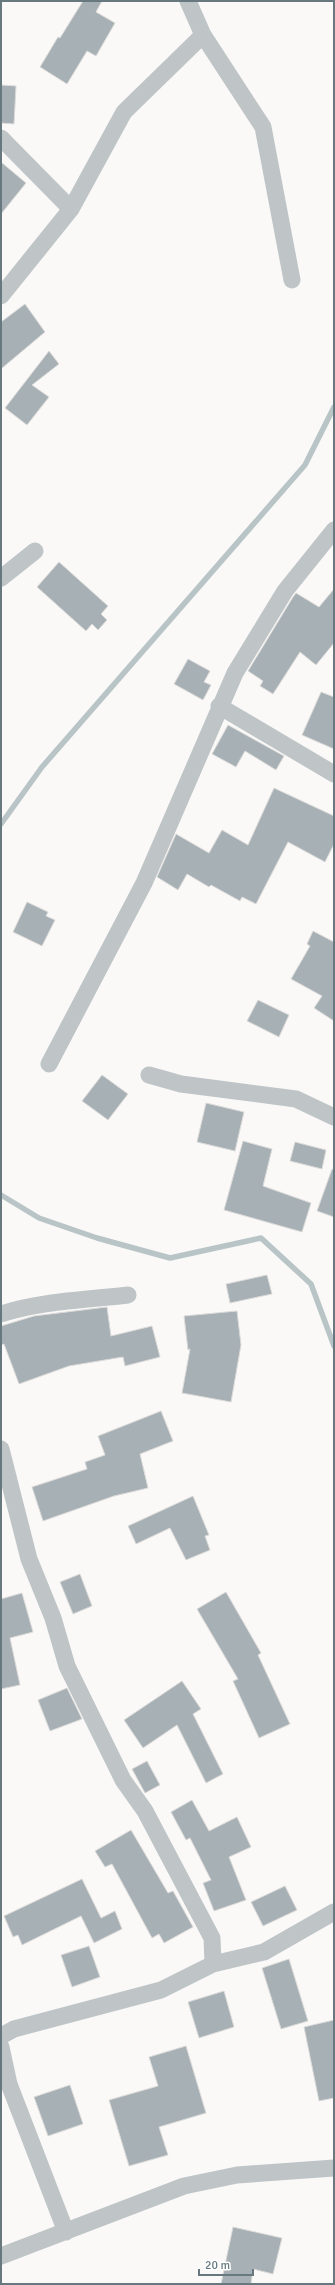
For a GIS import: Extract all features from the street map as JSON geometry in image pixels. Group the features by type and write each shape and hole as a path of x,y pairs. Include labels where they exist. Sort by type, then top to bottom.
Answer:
{"street":[{"path":"188,1 203,35 263,127 292,280"},
{"path":"1,296 71,209 124,112 203,35"},
{"path":"1,138 71,209"},
{"path":"49,1064 144,883 219,706 235,672 285,591 334,530"},
{"path":"1,578 35,551"},
{"path":"219,706 334,774"},
{"path":"149,1075 181,1084 296,1098 334,1117"},
{"path":"1,1314 14,1310 66,1302 128,1295"},
{"path":"1,1448 30,1559 53,1618 67,1666 123,1780 145,1811 212,1938 213,1964"},
{"path":"1,2036 14,2029 161,1990 213,1964 264,1952 334,1912"},
{"path":"1,2047 9,2084 66,2232"},
{"path":"1,2256 184,2186 237,2175 334,2168"}],"building":[{"path":"83,1 102,1 96,12 115,23 96,56 87,51 67,84 40,67 58,37 60,38"},
{"path":"1,85 16,86 14,124 1,123"},
{"path":"1,162 26,183 1,214"},
{"path":"25,304 45,332 1,369 1,322"},
{"path":"49,351 59,364 32,385 49,397 27,425 5,408"},
{"path":"59,562 108,606 101,614 107,620 98,630 92,624 86,631 37,587"},
{"path":"334,589 334,643 316,665 300,652 273,694 260,686 263,681 248,671 296,593 319,607"},
{"path":"188,659 210,671 204,682 211,685 203,700 174,684"},
{"path":"321,692 334,697 334,749 302,735"},
{"path":"228,725 284,756 276,770 245,751 236,767 212,754"},
{"path":"274,788 334,816 334,844 325,862 288,842 256,904 242,897 240,901 211,885 209,887 187,874 178,890 157,877 176,834 209,853 222,830 248,845"},
{"path":"27,902 48,912 46,916 55,920 42,946 13,932"},
{"path":"313,931 334,942 334,1021 314,1008 322,996 291,979 310,946 307,944"},
{"path":"258,1000 289,1015 279,1037 247,1021"},
{"path":"102,1075 128,1094 108,1120 82,1101"},
{"path":"206,1103 244,1112 235,1151 197,1142"},
{"path":"243,1141 272,1149 263,1186 311,1203 302,1232 224,1210"},
{"path":"295,1142 326,1150 322,1169 290,1161"},
{"path":"332,1169 334,1170 334,1217 317,1211"},
{"path":"267,1275 272,1294 230,1303 226,1284"},
{"path":"107,1307 111,1336 152,1326 160,1357 125,1366 123,1357 69,1366 19,1384 4,1344 1,1345 1,1326 34,1316"},
{"path":"237,1311 241,1345 231,1402 182,1393 190,1349 188,1350 184,1316"},
{"path":"161,1411 173,1441 140,1454 148,1488 114,1496 43,1521 32,1487 87,1469 85,1462 105,1455 98,1436"},
{"path":"193,1496 209,1535 205,1536 210,1550 186,1560 170,1528 136,1544 128,1526"},
{"path":"80,1574 92,1606 73,1614 60,1582"},
{"path":"226,1592 261,1653 258,1655 290,1724 259,1738 233,1681 238,1679 197,1609"},
{"path":"22,1593 33,1632 10,1638 20,1685 1,1689 1,1599"},
{"path":"182,1681 201,1709 193,1714 223,1774 206,1783 177,1725 143,1748 124,1720"},
{"path":"67,1688 82,1719 50,1731 38,1700"},
{"path":"147,1761 160,1785 145,1793 132,1769"},
{"path":"192,1800 209,1831 237,1817 251,1847 229,1857 246,1900 214,1911 203,1883 211,1880 190,1838 186,1840 171,1812"},
{"path":"131,1830 168,1893 173,1891 193,1927 164,1943 159,1934 152,1938 112,1864 105,1867 95,1851"},
{"path":"82,1879 101,1918 115,1911 122,1929 94,1943 81,1916 22,1945 18,1935 13,1937 4,1916"},
{"path":"285,1886 297,1910 263,1926 251,1902"},
{"path":"89,1946 100,1977 72,1987 61,1955"},
{"path":"289,1959 308,2021 281,2029 262,1968"},
{"path":"224,1991 234,2027 199,2038 188,2002"},
{"path":"334,2020 334,2098 319,2101 304,2027"},
{"path":"186,2046 206,2113 159,2127 168,2155 129,2166 109,2100 158,2086 149,2057"},
{"path":"70,2085 83,2124 48,2136 34,2097"},
{"path":"233,2227 282,2238 273,2274 253,2269 251,2284 221,2284"}],"waterway":[{"path":"1,824 42,767 305,465 334,407"},
{"path":"1,1195 39,1218 97,1238 170,1258 261,1238 311,1284 334,1346"}]}
